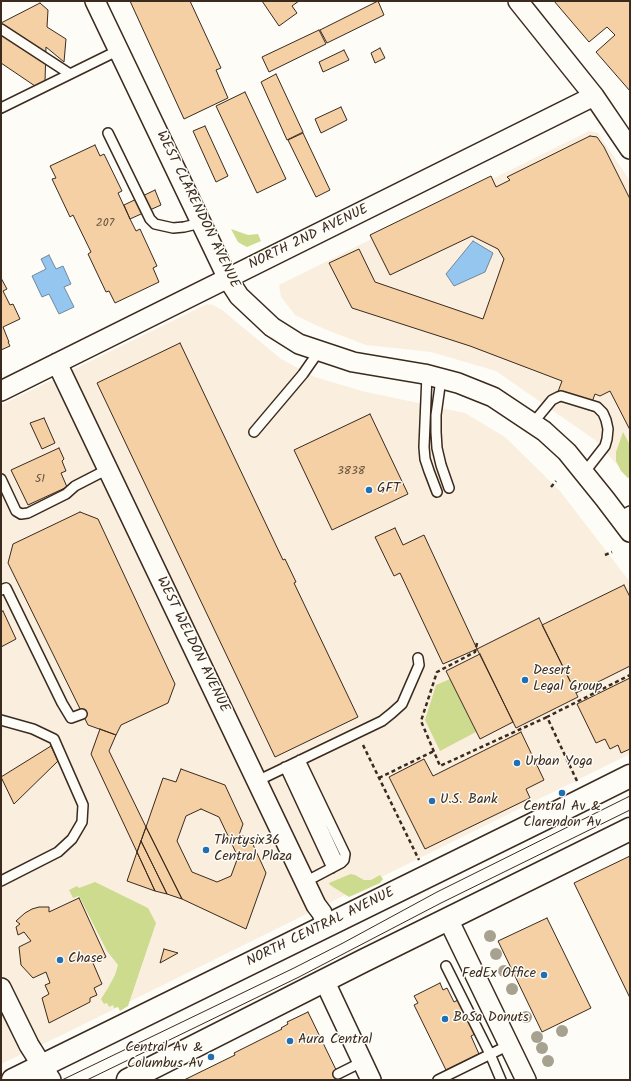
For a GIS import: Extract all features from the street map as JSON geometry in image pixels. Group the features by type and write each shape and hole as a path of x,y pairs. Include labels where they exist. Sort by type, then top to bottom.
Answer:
{"main road":[{"name":"NORTH CENTRAL AVENUE","path":"13,1080 46,1073 326,926 630,776"},
{"path":"128,1080 324,980 630,829"}],"street":[{"name":"WEST CLARENDON AVENUE","path":"95,1 228,279 239,296 272,327 299,344 352,362 434,377 458,383 493,397 544,431 567,452 626,520"},
{"path":"518,1 594,96 630,149"},
{"name":"NORTH 2ND AVENUE","path":"1,391 594,96"},
{"name":"WEST WELDON AVENUE","path":"57,363 316,905 322,913 326,926"},
{"path":"448,920 526,1080"},
{"path":"324,980 371,1080"},
{"path":"1,988 29,1045 46,1073"}],"lane":[{"path":"1,29 70,74"},
{"path":"1,108 119,50"},
{"path":"108,133 150,219 155,224 173,228 201,223"},
{"path":"254,432 304,374 319,351"},
{"path":"434,377 438,448 441,466 449,488"},
{"path":"434,377 424,447 425,459 437,492"},
{"path":"533,423 552,400 561,396 597,407 603,413 606,420 608,429 607,439 605,446 584,473"},
{"path":"1,479 16,511 21,514 28,513 66,494 75,486 108,469"},
{"path":"4,589 71,718 82,714"},
{"path":"257,781 382,721 402,704 419,665 418,658"},
{"path":"1,720 33,729 54,739 83,805 82,822 72,839 58,852 1,881"},
{"path":"293,764 335,866"},
{"path":"293,764 345,854 344,860 305,882"},
{"path":"446,966 490,1054 501,1080"},
{"path":"438,1080 509,1045"},
{"path":"338,1074 362,1062"}],"path":[{"path":"551,487 556,481"},
{"path":"605,555 612,552"},
{"path":"477,643 475,652 437,672 421,721 440,766 547,717 630,675"},
{"path":"547,717 579,786"},
{"path":"363,745 420,863"},
{"path":"379,778 434,751"}],"shaded area":[{"path":"589,131 598,133 630,181 630,479 595,440 496,371 431,352 366,345 322,328 295,315 281,297 279,285"},
{"path":"207,304 213,305 222,310 281,359 315,377 362,391 465,413 505,437 560,491 630,582 630,754 1,1064 1,405"}],"green space":[{"path":"231,229 248,235 258,234 261,241 247,247 238,242"},
{"path":"623,432 630,445 630,477 628,478 621,471 616,461 616,452"},
{"path":"450,679 476,732 440,751 425,720 436,685"},
{"path":"351,874 364,880 371,880 380,875 383,879 380,883 349,897 329,883"},
{"path":"95,882 148,908 156,923 128,1006 120,1011 118,1007 114,1008 113,1005 109,1007 107,1003 104,1004 101,999 115,975 118,965 107,951 79,896 73,898 69,890 77,886 79,888"}],"water":[{"path":"473,241 493,253 485,272 454,286 446,274"},
{"path":"49,255 56,269 63,266 71,284 64,287 74,307 59,314 49,294 42,297 32,276 46,269 41,259"}],"building":[{"path":"130,1 190,1 221,68 216,70 228,98 184,119"},
{"path":"262,1 299,1 292,6 297,13 279,26"},
{"path":"378,1 384,15 327,43 320,30"},
{"path":"554,1 630,1 630,91 596,52 615,35 607,27 589,42"},
{"path":"40,3 48,10 47,27 66,39 64,62 46,47 45,82 35,86 1,63 1,23"},
{"path":"319,30 326,44 269,72 262,57"},
{"path":"380,48 385,58 375,63 371,53"},
{"path":"344,50 349,60 323,72 319,62"},
{"path":"276,74 303,132 287,140 261,82"},
{"path":"245,92 286,179 257,193 216,106"},
{"path":"341,107 347,120 321,133 315,119"},
{"path":"205,126 228,176 216,182 193,131"},
{"path":"303,133 330,190 316,197 288,140"},
{"path":"590,136 597,137 604,147 630,199 630,430 610,391 600,396 595,394 589,410 556,397 562,381 470,346 352,308 329,263 359,249 375,282 483,319 504,259 498,249 472,236 390,275 370,235 491,176 496,187 510,180 507,177"},
{"path":"95,145 100,156 104,154 122,191 118,193 130,219 136,231 140,229 157,266 153,268 159,282 115,303 109,291 106,292 88,254 91,252 73,215 70,217 52,179 56,178 50,166"},
{"path":"155,190 161,205 130,219 124,205"},
{"path":"1,278 7,289 3,291 10,305 13,304 20,319 3,327 10,346 1,350"},
{"path":"180,343 283,560 285,559 296,582 294,583 358,717 275,757 97,383"},
{"path":"370,414 408,494 332,530 294,450"},
{"path":"44,418 55,443 42,449 30,423"},
{"path":"59,448 64,459 62,461 66,471 61,473 67,487 28,505 11,470"},
{"path":"80,512 98,519 175,684 168,703 121,725 116,735 88,725 8,563 13,544"},
{"path":"395,528 403,545 424,535 477,649 443,664 400,573 394,576 375,537"},
{"path":"624,585 630,597 630,666 576,693 542,625"},
{"path":"3,611 16,639 1,647 1,612"},
{"path":"539,618 578,697 516,728 477,649"},
{"path":"480,654 513,722 480,739 446,671"},
{"path":"630,678 630,749 621,753 618,745 610,749 605,739 596,743 577,704"},
{"path":"100,729 116,735 109,751 146,827 137,852 91,754"},
{"path":"521,732 544,780 526,789 530,798 425,849 389,777 424,759 433,776"},
{"path":"51,746 58,761 14,804 1,777"},
{"name":"Thirtysix36 Central Plaza","path":"181,769 225,785 243,824 239,835 250,838 266,873 246,929 182,899 146,827 163,778 176,782"},
{"path":"201,809 219,817 238,857 231,876 217,882 192,872 177,841 186,816"},
{"path":"146,827 182,899 167,894 141,841"},
{"path":"141,841 167,894 155,891 137,852"},
{"path":"137,852 155,891 127,881"},
{"path":"630,856 630,998 574,883"},
{"name":"Chase","path":"79,898 106,957 93,963 102,984 94,988 97,995 90,998 90,1002 49,1023 42,998 49,994 45,985 50,983 46,972 33,978 21,965 19,947 31,941 24,932 18,935 16,927 20,924 16,921 32,909 49,907 49,912"},
{"name":"FedEx Office","path":"547,918 591,1008 542,1032 498,941"},
{"path":"164,949 178,953 160,963"},
{"name":"BoSa Donuts","path":"440,983 443,990 447,988 454,1002 460,999 477,1033 471,1036 479,1054 446,1070 414,1005 418,1003 414,996"},
{"name":"Aura Central","path":"308,1012 341,1080 184,1080 235,1055 234,1053 282,1029 281,1028 288,1024 287,1022"}],"tram line":[{"path":"62,1080 294,968 437,892 630,796"},
{"path":"87,1080 299,977 441,903 630,810"}],"place":[{"name":"GFT","path":"369,490"},
{"name":"Desert Legal Group","path":"525,680"},
{"name":"Urban Yoga","path":"517,763"},
{"name":"Central Av & Clarendon Av","path":"562,793"},
{"name":"U.S. Bank","path":"432,801"},
{"name":"Thirtysix36 Central Plaza","path":"206,850"},
{"name":"Chase","path":"60,960"},
{"name":"FedEx Office","path":"544,975"},
{"name":"BoSa Donuts","path":"445,1019"},
{"name":"Aura Central","path":"290,1041"},
{"name":"Central Av & Columbus Av","path":"211,1057"}]}
